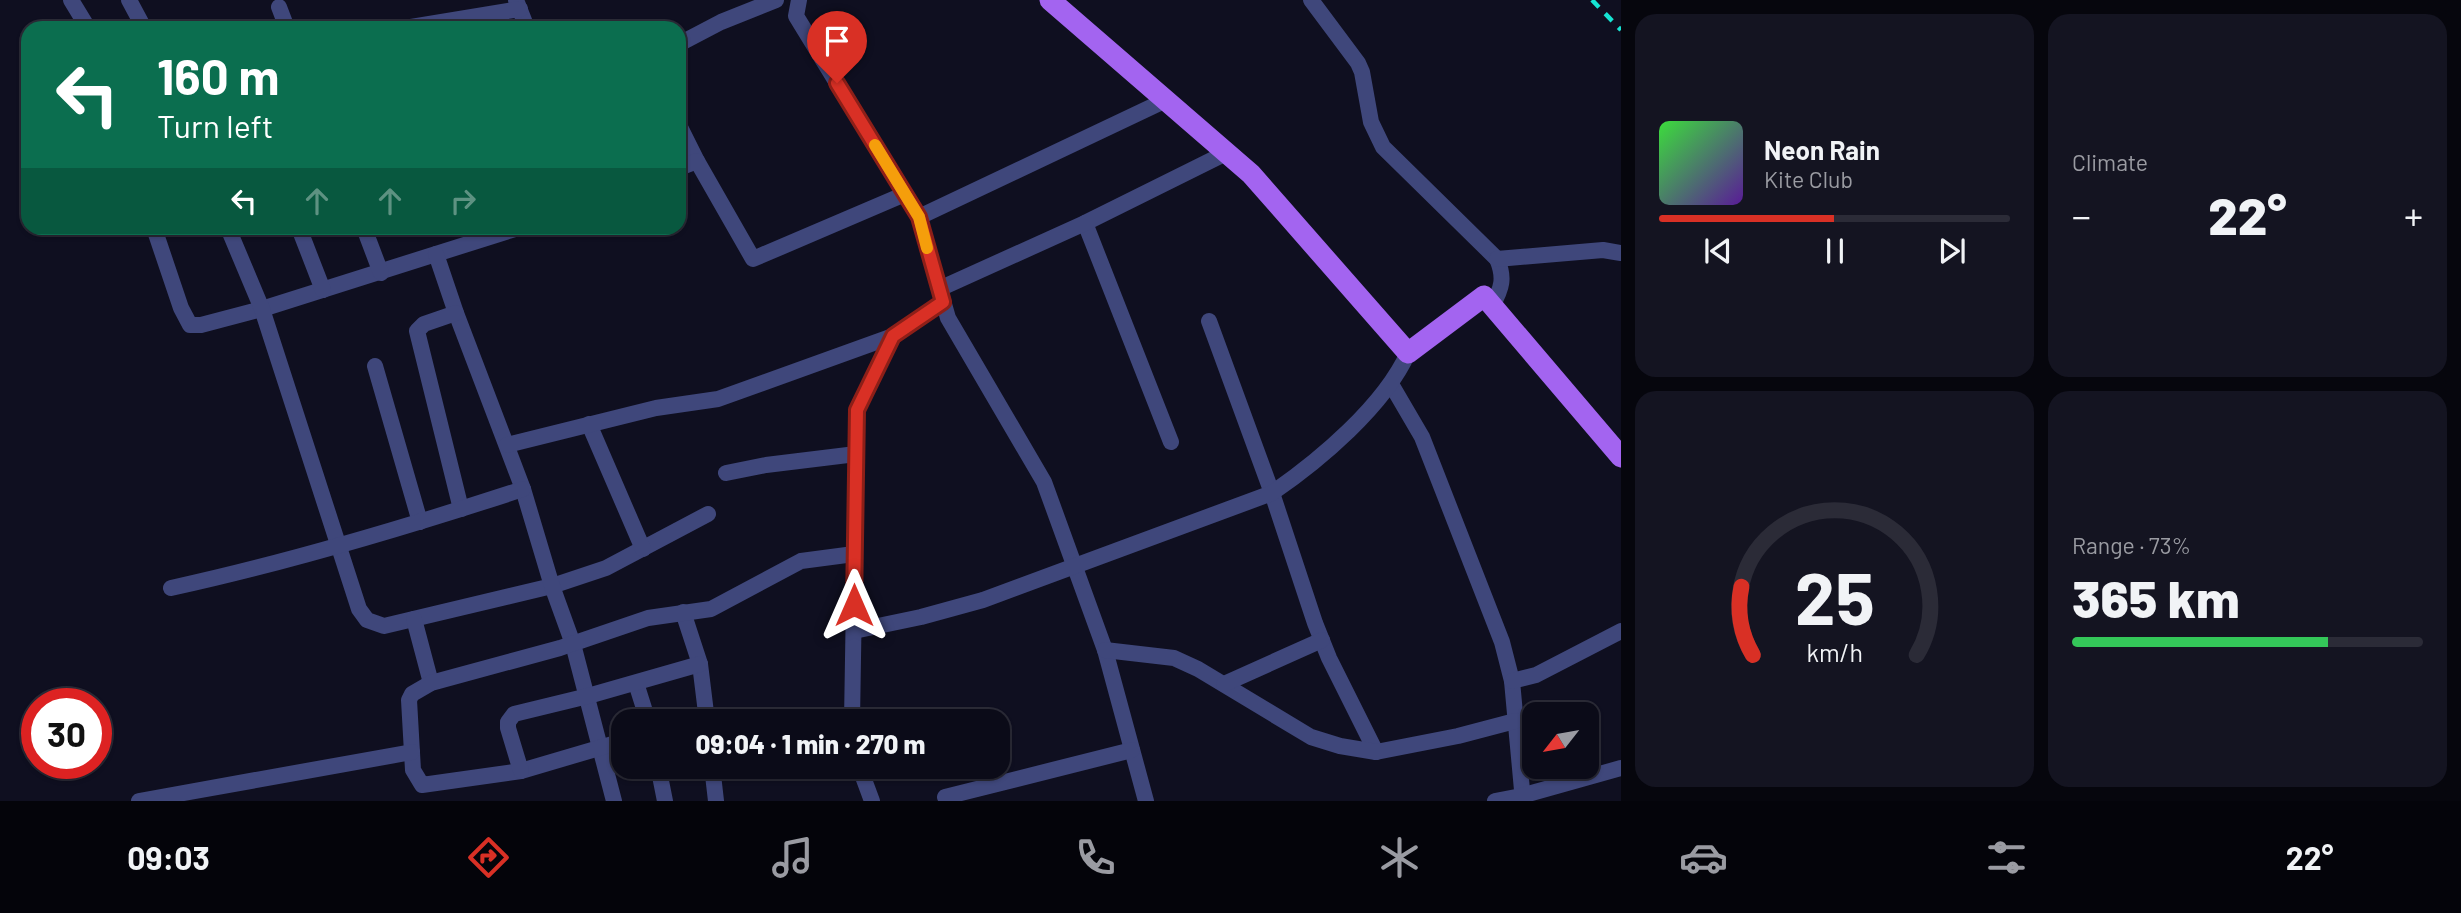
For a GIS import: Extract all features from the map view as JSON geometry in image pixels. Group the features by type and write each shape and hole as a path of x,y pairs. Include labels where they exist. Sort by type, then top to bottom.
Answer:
{"main road":[{"path":"1050,0 1251,174 1408,353 1484,296 1621,457"}],"street":[{"path":"71,0 84,21"},
{"path":"129,0 140,21"},
{"path":"686,40 721,22 776,0"},
{"path":"799,0 796,16 919,217 948,318 1044,482 1105,649 1146,801"},
{"path":"1311,0 1358,63 1364,79 1371,122 1384,147 1497,259 1503,273 1502,288 1492,306"},
{"path":"438,21 518,4 524,21"},
{"path":"279,7 284,21"},
{"path":"919,217 1166,100"},
{"path":"686,139 753,258 905,194"},
{"path":"506,445 656,408 718,399 893,336 941,296 1226,153"},
{"path":"686,165 697,161"},
{"path":"1085,223 1171,442"},
{"path":"156,235 181,309 190,324 201,325 381,273 496,235"},
{"path":"231,235 262,309 359,609 367,620 384,626 552,586 606,568 708,514"},
{"path":"302,235 323,290"},
{"path":"367,235 381,273"},
{"path":"1497,259 1603,250 1621,253"},
{"path":"436,254 523,489 552,586 573,644 614,801"},
{"path":"456,313 424,324 417,331 461,509"},
{"path":"1209,321 1322,640 1376,752"},
{"path":"852,709 857,410 893,336"},
{"path":"854,631 983,600 1272,493 1300,474 1381,397 1408,353"},
{"path":"375,366 420,522"},
{"path":"1391,384 1427,449 1502,642 1512,681 1522,799"},
{"path":"589,425 643,549"},
{"path":"726,473 766,465 856,454"},
{"path":"171,588 339,547 523,489"},
{"path":"611,744 521,771 422,785 414,770 409,701 412,694 431,683 573,644 648,618 712,610 801,561 854,554"},
{"path":"683,612 700,664 705,709"},
{"path":"414,619 431,683"},
{"path":"1512,681 1536,675 1621,631"},
{"path":"1224,684 1322,640"},
{"path":"1105,649 1174,658 1224,684 1311,737 1340,746 1376,752 1458,736 1515,721"},
{"path":"521,771 508,728 510,718 514,714 700,664"},
{"path":"636,683 644,709"},
{"path":"945,797 1132,750"},
{"path":"139,801 412,752"},
{"path":"1495,801 1522,799 1621,768"},
{"path":"661,779 665,801"},
{"path":"713,779 716,801"},
{"path":"864,779 872,801"}],"railway":[{"path":"1592,0 1621,30"}],"slow traffic":[{"path":"875,145 919,217 927,248"}],"route":[{"path":"837,83 919,217 943,302 893,336 857,410 854,605"}]}
